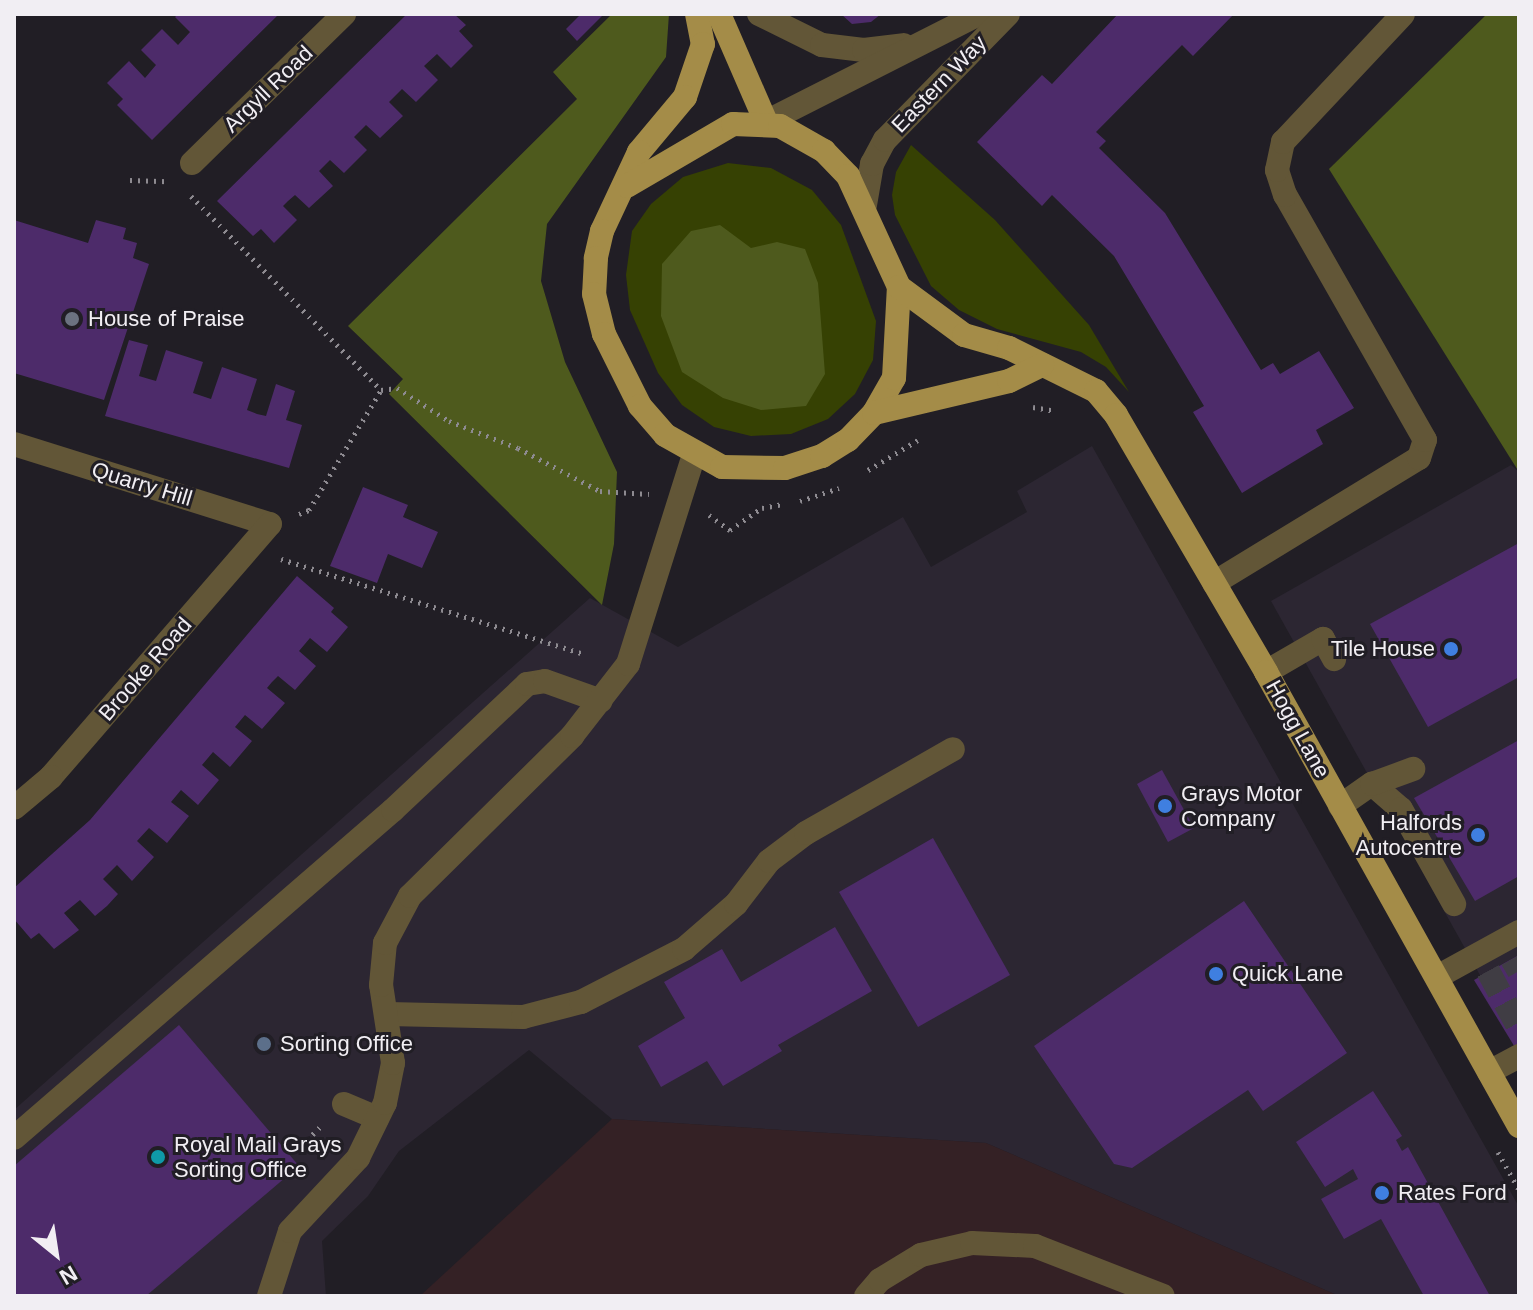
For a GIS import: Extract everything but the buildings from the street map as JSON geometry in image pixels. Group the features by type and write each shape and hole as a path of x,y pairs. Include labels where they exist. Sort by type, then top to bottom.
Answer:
{"main road":[{"path":"627,186 733,124 766,122 803,136 824,151 865,205 899,287 894,378 874,413 848,440 822,456 785,468 722,467 694,455 665,435 640,406 604,334 594,294 596,258 602,231 627,186 639,152 685,97 703,44 697,14"},
{"path":"719,14 766,122"},
{"name":"Hogg Lane","path":"899,287 964,335 1009,348 1096,391 1116,415 1266,672 1519,1126"},
{"path":"874,413 1009,381 1042,365"}],"street":[{"name":"Argyll Road","path":"186,171 344,14"},
{"path":"759,14 822,45 864,50 918,43"},
{"name":"Eastern Way","path":"766,122 979,14"},
{"name":"Eastern Way","path":"865,205 872,164 885,140 1008,14"},
{"path":"1214,583 1419,458 1425,440 1285,195 1277,170 1283,142 1403,14"},
{"name":"Quarry Hill","path":"14,444 270,524"},
{"path":"269,1296 290,1231 358,1158 377,1118 393,1063 388,1014 381,985 385,943 410,896 572,736 628,664 694,455"},
{"name":"Brooke Road","path":"14,808 51,777 270,524"},
{"path":"1266,672 1323,639 1334,659"},
{"path":"14,1138 382,820 527,684 545,681 601,701"},
{"path":"388,1014 523,1017 581,1002 684,949 736,904 769,861 806,833 953,749"},
{"path":"1340,806 1372,784 1413,769"},
{"path":"1372,784 1401,809 1435,850 1451,879 1454,904"},
{"path":"1437,977 1484,962 1511,944"},
{"path":"1489,1072 1519,1056"},
{"path":"344,1104 377,1118"},
{"path":"866,1296 880,1280 921,1255 972,1243 1035,1246 1163,1296"}],"path":[{"path":"130,180 160,183 186,171 202,211 381,390"},
{"path":"381,390 397,388 449,421 518,448 600,491 640,494"},
{"path":"270,524 309,510 381,390"},
{"path":"1020,407 1069,417"},
{"path":"864,473 931,434"},
{"path":"722,524 730,530 762,508 824,497 851,481"},
{"path":"250,547 585,654"},
{"path":"1490,1138 1519,1190"}],"shaded area":[{"path":"1092,446 1519,1207 1519,1296 1339,1296 986,1143 612,1119 529,1050 399,1151 368,1196 322,1241 326,1296 14,1296 14,1110 590,598 678,647 903,517 931,567 1027,512 1017,491"},
{"path":"1511,465 1519,472 1519,1045 1271,601"},
{"path":"612,1119 986,1143 1339,1296 420,1296"}],"green space":[{"path":"612,14 669,14 666,57 547,224 541,281 565,362 617,472 614,544 602,605 389,394 403,379 348,326 577,99 553,72"},
{"path":"1487,14 1519,14 1519,472 1329,169"},
{"path":"911,145 995,220 1089,325 1129,392 1106,367 1081,352 997,329 959,310 931,286 895,215 892,195 896,172"},
{"path":"728,163 771,168 812,190 841,225 876,321 873,360 855,394 828,419 791,434 751,436 714,427 682,405 658,373 630,310 626,275 632,231 651,204 683,177"},
{"path":"720,225 751,248 777,242 805,249 818,283 825,374 806,406 761,410 723,398 682,372 661,316 662,264 691,231"}],"tunnel":[{"path":"1512,959 1519,971"},
{"path":"1488,971 1519,1028"}],"place":[{"name":"House of Praise","path":"72,319"},
{"name":"Tile House","path":"1451,649"},
{"name":"Grays Motor Company","path":"1165,806"},
{"name":"Halfords Autocentre","path":"1478,835"},
{"name":"Quick Lane","path":"1216,974"},
{"name":"Sorting Office","path":"264,1044"},
{"name":"Royal Mail Grays Sorting Office","path":"158,1157"},
{"name":"Rates Ford","path":"1382,1193"}]}
